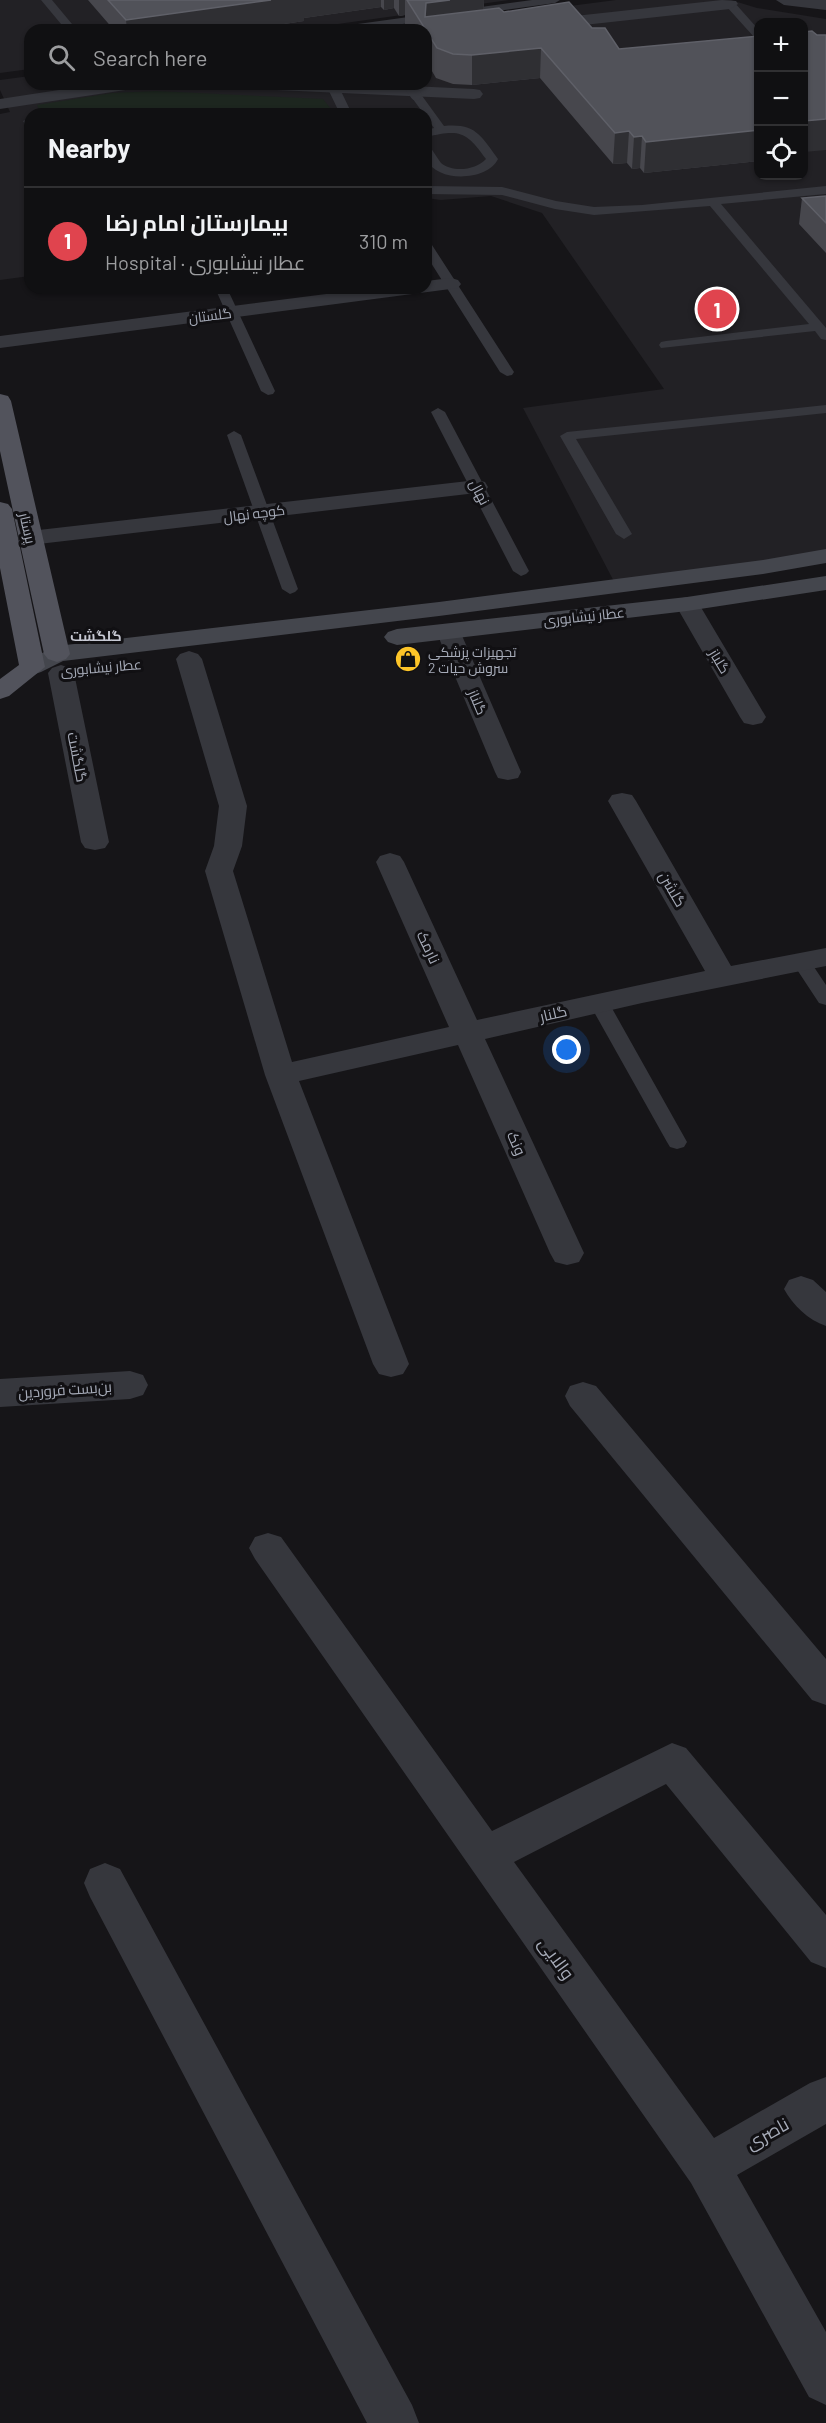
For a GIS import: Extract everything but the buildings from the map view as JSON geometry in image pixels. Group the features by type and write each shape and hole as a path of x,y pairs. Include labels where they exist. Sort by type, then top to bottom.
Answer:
{"main road":[{"name":"پرستار","path":"0,401 59,663"},
{"name":"پرستار","path":"0,509 32,667"},
{"name":"عطار نیشابوری","path":"32,667 826,556"},
{"name":"عطار نیشابوری","path":"59,663 189,659 687,604 826,583"},
{"path":"0,691 32,667"}],"street":[{"path":"432,31 664,0"},
{"path":"711,0 730,4"},
{"path":"784,0 826,5"},
{"path":"520,27 590,17 730,4"},
{"path":"0,91 24,88"},
{"path":"0,104 92,90"},
{"path":"362,90 474,94"},
{"path":"432,286 451,284"},
{"name":"گلستان","path":"0,342 373,294"},
{"name":"کوچه نهال","path":"30,538 477,487"},
{"name":"گلباز","path":"687,604 753,717"},
{"name":"گلناز","path":"448,631 508,772"},
{"path":"189,659 232,806 228,846 219,871 281,1075 391,1364"},
{"name":"گلگشت","path":"59,663 95,842"},
{"name":"گلشن","path":"622,801 723,977"},
{"name":"نارمک","path":"390,862 468,1033"},
{"name":"گلنار","path":"281,1075 599,1003 813,959"},
{"name":"ونک","path":"468,1033 567,1253"},
{"path":"801,1289 826,1313"},
{"name":"بن‌بست فروردین","path":"0,1393 130,1384"},
{"path":"583,1396 826,1688"},
{"name":"والایی","path":"268,1548 484,1856 707,2167 826,2380"},
{"path":"484,1856 672,1761 826,1948"},
{"path":"105,1883 394,2423"},
{"name":"ناصری","path":"707,2167 826,2100"}],"lane":[{"path":"46,0 67,24"},
{"path":"380,24 555,0"},
{"path":"730,4 754,30"},
{"path":"334,90 343,108"},
{"path":"412,90 425,108"},
{"path":"432,117 441,130"},
{"path":"432,132 460,130 474,135 492,159 491,162 475,171 449,170 437,165 432,158"},
{"path":"432,190 502,191 555,205 594,211 642,209 826,190"},
{"path":"713,202 822,332"},
{"path":"432,255 507,372"},
{"path":"224,294 268,391"},
{"path":"666,345 822,332"},
{"path":"624,534 567,436 826,409"},
{"name":"نهال","path":"438,412 521,571"},
{"path":"234,435 290,589"},
{"path":"813,959 826,999"},
{"path":"599,1003 677,1142"}],"shaded area":[{"path":"0,0 509,0 338,24 24,24 24,70 0,73"},
{"path":"616,0 731,0 757,8 826,19 826,560 619,591 523,408 664,389 542,213 491,196 432,199 432,108 24,108 24,277 0,280 0,114 10,112 0,90 0,80 24,77 24,90 432,90 431,24"},
{"path":"156,91 323,99 330,108 38,108 37,105 112,93"}],"place":[{"name":"بیمارستان امام رضا","path":"717,309"},
{"name":"تجهیزات پزشکی سروش حیات 2","path":"408,659"}],"district":[{"name":"گلگشت","path":"96,635"}]}
